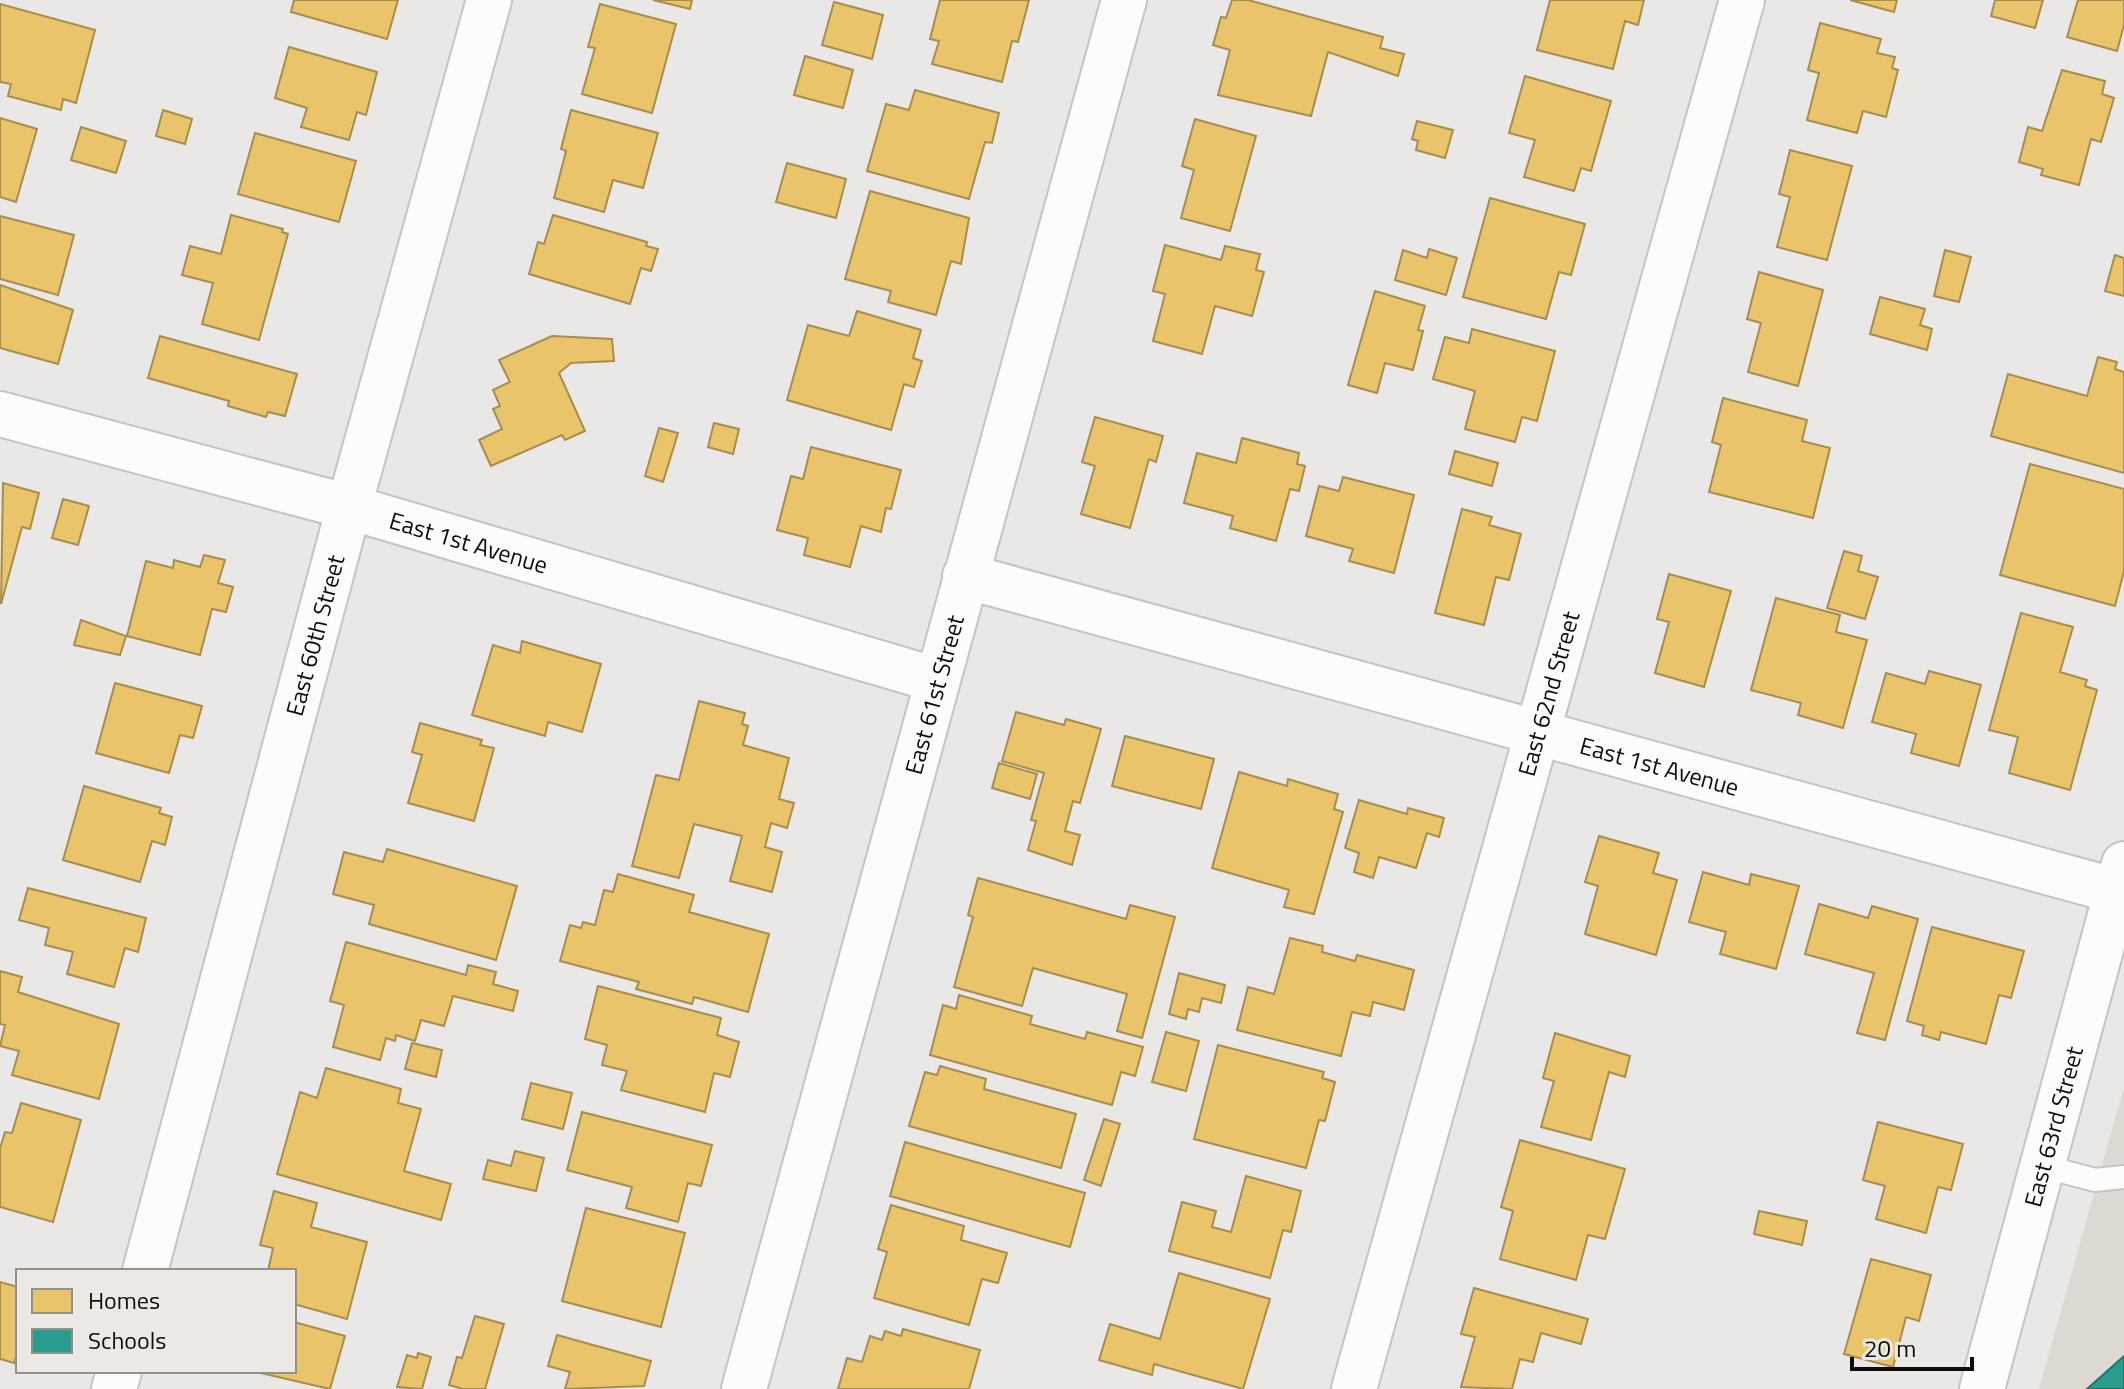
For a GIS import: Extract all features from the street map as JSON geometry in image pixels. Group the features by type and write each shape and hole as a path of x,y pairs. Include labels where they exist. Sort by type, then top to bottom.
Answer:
{"street":[{"name":"East 60th Street","path":"146,1269 349,507 489,0"},
{"name":"East 61st Street","path":"744,1389 1124,0"},
{"name":"East 62nd Street","path":"1354,1389 1540,733 1742,0"},
{"name":"East 1st Avenue","path":"0,414 349,507 937,680"},
{"name":"East 1st Avenue","path":"965,576 1540,733 2121,883"},
{"name":"East 63rd Street","path":"1982,1389 2121,883"}],"lane":[{"path":"2042,1166 2095,1180 2124,1177"}],"shaded area":[{"path":"2124,1087 2124,1389 2039,1389"}],"building: Homes":[{"path":"294,0 398,0 387,39 291,12"},
{"path":"653,0 692,0 690,9"},
{"path":"940,0 1029,0 1018,42 1012,41 1002,82 932,64 939,41 930,39"},
{"path":"1232,0 1248,0 1383,37 1380,48 1404,54 1398,76 1328,52 1311,116 1218,95 1230,50 1213,45 1221,17 1226,18"},
{"path":"1550,0 1644,0 1638,25 1625,21 1613,69 1537,50"},
{"path":"1850,0 1897,0 1894,12"},
{"path":"1995,0 2043,0 2035,28 1991,16"},
{"path":"2078,0 2124,0 2124,25 2117,51 2067,37"},
{"path":"834,2 883,15 872,59 822,45"},
{"path":"0,4 95,30 76,103 63,99 61,110 8,96 11,84 0,82"},
{"path":"600,4 676,24 652,113 582,94 595,48 588,47"},
{"path":"1820,23 1881,39 1877,53 1895,57 1892,68 1898,70 1886,117 1863,111 1857,133 1807,120 1819,73 1808,70"},
{"path":"289,47 377,72 366,115 357,112 349,140 301,127 307,108 275,98"},
{"path":"805,56 853,70 843,108 794,95"},
{"path":"2062,70 2105,81 2102,94 2114,98 2101,142 2091,139 2079,185 2041,175 2043,169 2019,162 2028,127 2042,131"},
{"path":"1525,76 1611,101 1591,171 1581,168 1574,191 1524,177 1535,140 1509,133"},
{"path":"915,90 999,113 992,143 985,142 969,199 867,171 886,104 909,110"},
{"path":"163,110 192,119 185,144 156,136"},
{"path":"571,110 658,133 643,188 613,180 604,212 554,198 566,151 561,149"},
{"path":"0,118 37,129 16,202 0,197"},
{"path":"1195,119 1256,136 1230,231 1181,218 1194,170 1182,166"},
{"path":"1417,121 1453,130 1445,158 1416,150 1418,141 1412,139"},
{"path":"81,127 126,141 116,173 71,160"},
{"path":"255,133 356,161 339,222 238,194"},
{"path":"1790,150 1852,166 1827,260 1777,247 1790,197 1779,194"},
{"path":"787,163 846,179 836,218 776,202"},
{"path":"870,191 969,218 961,264 951,261 936,315 888,302 891,291 845,279"},
{"path":"1490,198 1585,224 1571,275 1559,272 1546,319 1463,297"},
{"path":"231,215 283,229 282,232 288,234 259,340 202,324 213,283 182,275 190,246 221,254"},
{"path":"553,215 647,242 646,246 658,249 651,271 641,268 630,304 529,274 538,242 544,244"},
{"path":"0,216 74,235 58,295 0,279"},
{"path":"1165,245 1221,260 1225,246 1260,254 1256,270 1264,272 1252,316 1215,306 1202,354 1153,341 1165,294 1153,291"},
{"path":"1429,249 1457,258 1446,295 1395,280 1403,250 1427,258"},
{"path":"1945,250 1971,257 1959,302 1934,296"},
{"path":"2115,255 2124,258 2124,296 2105,291"},
{"path":"1759,272 1823,290 1798,386 1748,372 1761,323 1747,319"},
{"path":"0,285 73,310 58,364 0,348"},
{"path":"1375,291 1425,306 1418,330 1423,331 1413,370 1385,363 1377,393 1348,385"},
{"path":"1880,297 1925,309 1920,325 1932,329 1927,350 1870,334"},
{"path":"857,311 921,330 913,358 922,361 914,387 904,384 891,430 787,400 808,325 849,336"},
{"path":"1472,329 1555,351 1537,421 1522,417 1515,442 1465,429 1475,391 1433,379 1445,337 1469,343"},
{"path":"160,336 297,374 285,416 268,412 266,417 228,406 229,401 148,378"},
{"path":"552,336 612,339 614,361 571,363 559,373 585,431 565,440 562,435 491,466 479,440 502,429 493,409 500,406 493,390 510,382 499,360"},
{"path":"2098,357 2117,362 2115,369 2124,372 2124,473 1991,436 2008,374 2087,396"},
{"path":"1723,398 1807,420 1802,441 1830,448 1813,518 1709,492 1721,445 1712,442"},
{"path":"1095,417 1163,436 1156,462 1149,459 1130,528 1081,514 1095,466 1082,462"},
{"path":"714,423 739,429 733,454 708,447"},
{"path":"659,428 678,433 663,482 645,476"},
{"path":"1242,438 1299,453 1297,464 1305,466 1299,491 1290,489 1276,541 1230,528 1233,516 1184,503 1197,453 1236,463"},
{"path":"811,447 901,470 891,509 886,508 881,532 861,526 850,567 804,555 808,538 777,530 791,476 803,479"},
{"path":"1455,451 1498,463 1492,486 1449,474"},
{"path":"2030,464 2124,489 2124,571 2115,606 2000,575"},
{"path":"1343,477 1414,495 1394,573 1349,561 1353,549 1306,536 1319,486 1339,491"},
{"path":"3,483 39,493 30,529 22,527 1,604"},
{"path":"63,499 89,506 78,545 52,538"},
{"path":"1462,509 1492,517 1489,525 1521,534 1509,580 1496,577 1484,625 1435,613"},
{"path":"1844,551 1862,556 1858,571 1878,577 1865,619 1827,608"},
{"path":"204,555 225,560 218,583 233,587 226,612 212,609 200,655 127,636 146,561 173,568 174,560 200,567"},
{"path":"1669,574 1731,591 1704,687 1655,673 1669,622 1657,619"},
{"path":"1776,598 1840,615 1836,632 1867,640 1843,728 1798,715 1801,703 1751,690"},
{"path":"2021,613 2073,627 2060,672 2087,680 2085,686 2097,690 2070,790 2009,773 2018,737 1989,730"},
{"path":"81,620 126,636 120,655 74,645"},
{"path":"522,641 601,664 582,732 548,722 545,736 472,715 493,645 520,653"},
{"path":"1929,671 1981,685 1959,766 1911,753 1916,734 1872,722 1886,673 1925,684"},
{"path":"115,683 202,706 193,738 180,735 169,773 96,753"},
{"path":"699,701 745,713 742,724 748,726 743,745 789,758 779,799 794,803 787,828 771,823 765,847 782,852 772,892 730,881 742,836 694,824 679,878 632,866 656,775 679,780"},
{"path":"1016,712 1064,725 1066,719 1101,729 1080,803 1073,801 1065,831 1080,835 1072,865 1028,850 1036,821 1031,820 1044,773 1002,761"},
{"path":"420,723 482,740 480,745 494,748 474,821 408,803 422,755 412,752"},
{"path":"1125,736 1214,759 1201,809 1112,786"},
{"path":"999,763 1037,774 1030,799 992,788"},
{"path":"1239,772 1287,786 1288,779 1338,794 1334,809 1343,812 1314,914 1284,907 1289,890 1212,868"},
{"path":"84,786 161,808 159,813 172,817 165,845 152,841 140,882 63,860"},
{"path":"1359,800 1407,814 1408,808 1444,818 1439,837 1427,833 1416,868 1379,857 1373,878 1354,872 1359,853 1345,848"},
{"path":"1599,836 1659,853 1653,873 1677,880 1656,955 1585,934 1598,886 1585,882"},
{"path":"387,849 517,886 496,960 369,924 374,905 333,894 344,852 383,862"},
{"path":"1703,872 1749,885 1751,874 1799,886 1776,969 1720,954 1726,932 1689,922"},
{"path":"618,874 694,895 689,912 769,934 748,1012 694,997 692,1004 636,989 639,982 560,961 570,925 581,928 583,922 595,925 604,890 613,892"},
{"path":"978,878 1126,919 1130,905 1175,917 1142,1038 1117,1031 1127,994 1033,968 1022,1006 954,987 973,917 968,915"},
{"path":"28,888 146,918 138,952 125,948 114,987 67,974 73,952 45,945 49,928 19,920"},
{"path":"1819,904 1868,918 1872,906 1918,919 1885,1040 1857,1033 1874,973 1805,954"},
{"path":"1932,927 2024,951 2011,998 1999,995 1986,1044 1941,1032 1939,1040 1922,1035 1924,1026 1907,1021"},
{"path":"1290,938 1323,946 1322,952 1355,961 1357,955 1414,970 1404,1010 1373,1002 1370,1016 1352,1012 1341,1056 1237,1030 1248,987 1274,994"},
{"path":"346,942 466,975 468,965 496,972 493,984 518,991 513,1011 453,996 444,1026 421,1020 415,1041 396,1035 395,1041 386,1038 380,1060 333,1047 344,1005 330,1001"},
{"path":"0,971 22,977 18,992 119,1024 99,1099 12,1075 19,1051 0,1046 5,1025 0,1024"},
{"path":"1179,973 1225,985 1221,1003 1202,998 1199,1012 1188,1009 1186,1019 1169,1014"},
{"path":"598,986 721,1018 717,1035 739,1042 730,1077 714,1073 705,1112 621,1090 627,1071 602,1065 607,1045 585,1039"},
{"path":"959,995 1032,1016 1030,1024 1085,1039 1087,1032 1143,1047 1135,1076 1121,1072 1112,1105 930,1055 943,1005 956,1009"},
{"path":"1166,1032 1199,1041 1186,1091 1152,1082"},
{"path":"1555,1033 1630,1056 1625,1077 1609,1072 1591,1140 1541,1127 1554,1081 1543,1078"},
{"path":"412,1043 442,1050 436,1077 405,1069"},
{"path":"1218,1045 1324,1072 1322,1078 1335,1082 1325,1121 1319,1120 1306,1168 1194,1139"},
{"path":"940,1066 986,1079 984,1089 1076,1114 1061,1168 909,1126 925,1072 937,1075"},
{"path":"326,1068 401,1089 398,1103 421,1109 404,1171 451,1184 441,1220 277,1174 300,1092 317,1098"},
{"path":"531,1083 572,1093 563,1129 522,1119"},
{"path":"21,1103 81,1120 53,1222 0,1207 0,1148 5,1132 12,1133"},
{"path":"582,1112 712,1145 701,1186 688,1183 678,1222 626,1208 632,1187 567,1170"},
{"path":"1104,1119 1120,1124 1101,1186 1084,1180"},
{"path":"1878,1122 1963,1144 1951,1190 1938,1187 1926,1233 1876,1219 1885,1186 1863,1180"},
{"path":"1520,1140 1625,1169 1605,1239 1588,1235 1576,1280 1500,1259 1513,1211 1501,1207"},
{"path":"905,1142 1085,1193 1070,1247 890,1196"},
{"path":"515,1151 544,1158 536,1191 483,1179 488,1160 511,1166"},
{"path":"1246,1176 1301,1191 1291,1232 1283,1230 1270,1278 1169,1251 1182,1202 1216,1211 1212,1227 1231,1232"},
{"path":"274,1191 317,1203 311,1227 367,1242 347,1319 296,1305 296,1269 268,1269 273,1248 260,1245"},
{"path":"891,1205 964,1226 961,1240 1007,1253 998,1283 982,1279 969,1325 874,1298 887,1252 878,1249"},
{"path":"586,1208 685,1233 661,1327 562,1301"},
{"path":"1759,1211 1807,1221 1802,1245 1754,1234"},
{"path":"1871,1259 1931,1275 1919,1321 1906,1317 1893,1367 1844,1354"},
{"path":"1179,1273 1270,1299 1243,1389 1154,1364 1152,1375 1099,1360 1110,1324 1160,1339"},
{"path":"0,1282 16,1286 16,1357 14,1363 0,1359"},
{"path":"1474,1288 1588,1319 1581,1344 1541,1333 1533,1362 1520,1359 1512,1389 1461,1387 1475,1337 1461,1334"},
{"path":"475,1316 504,1324 485,1389 463,1389 449,1385 457,1357 462,1358"},
{"path":"296,1323 345,1336 330,1389 261,1373 296,1373"},
{"path":"903,1329 980,1350 969,1389 838,1389 847,1358 862,1362 870,1336 882,1340 885,1331 901,1336"},
{"path":"557,1335 651,1361 644,1386 565,1389 570,1372 548,1366"},
{"path":"418,1353 431,1357 422,1389 397,1387 407,1355 417,1358"}],"building: Schools":[{"path":"2124,1356 2124,1389 2087,1389"}]}
